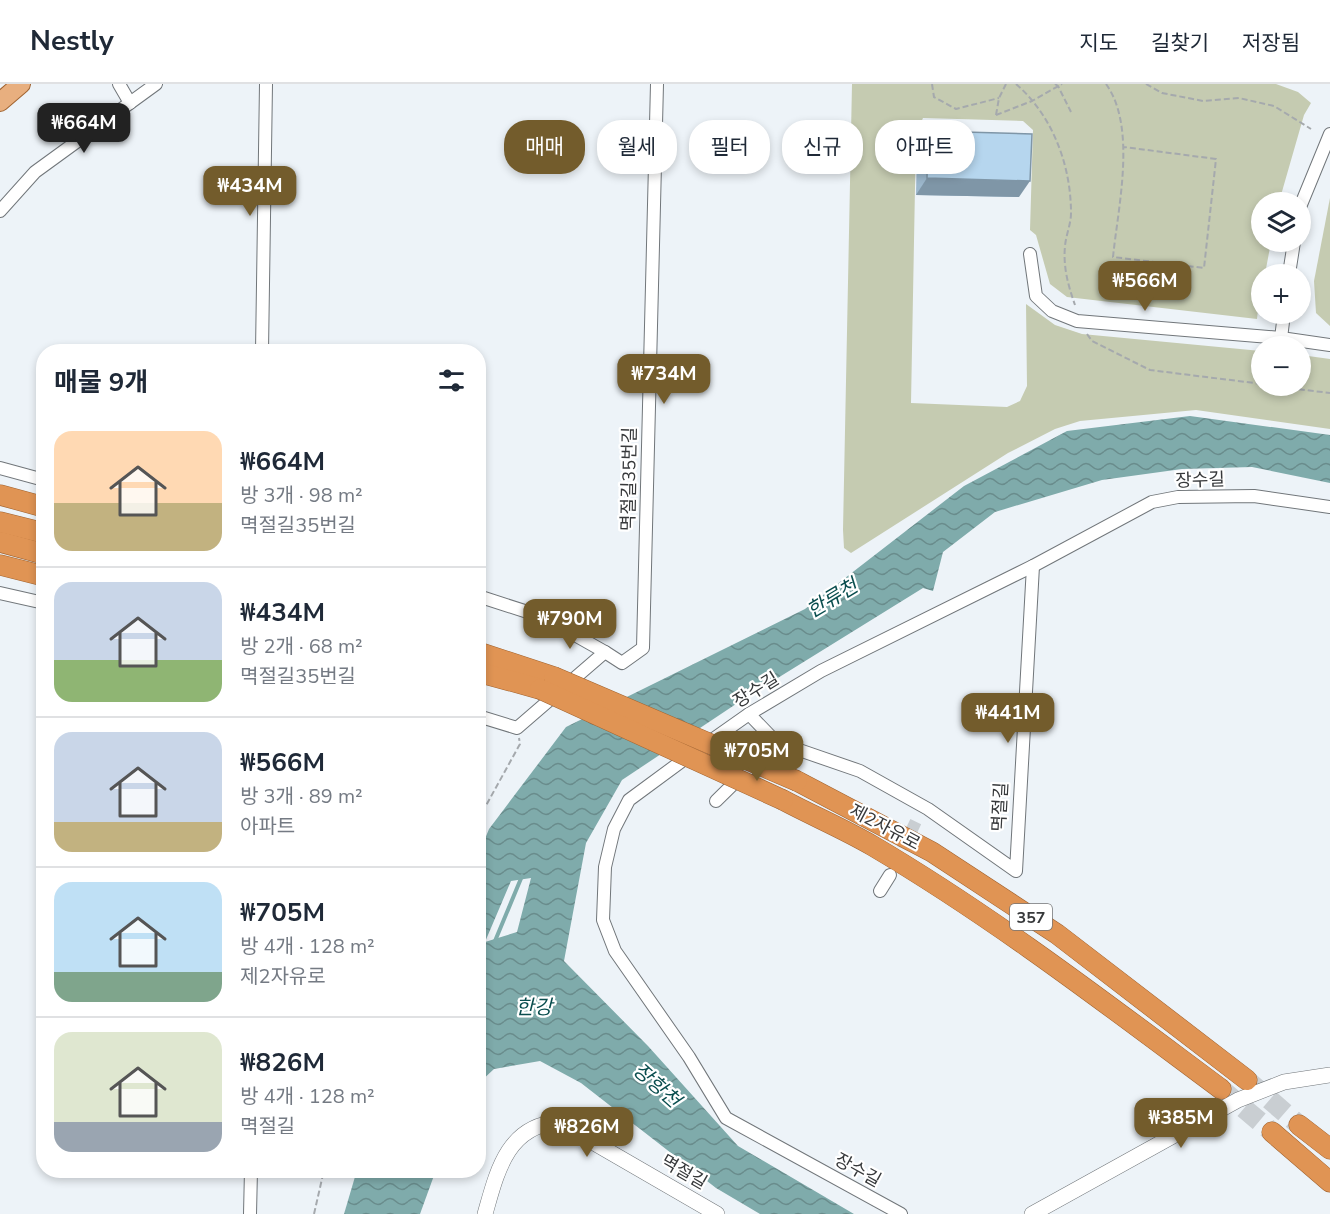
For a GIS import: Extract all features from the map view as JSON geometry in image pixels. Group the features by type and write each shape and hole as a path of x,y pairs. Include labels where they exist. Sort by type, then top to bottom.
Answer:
{"highway":[{"path":"0,495 36,505"},
{"path":"0,522 36,530"},
{"path":"0,542 36,552"},
{"path":"0,565 36,574"},
{"name":"제2자유로","path":"486,655 797,781 932,852 1048,928 1247,1080"},
{"path":"486,673 547,682"},
{"name":"제2자유로","path":"547,682 871,845 963,902 1061,970 1221,1089"},
{"path":"1299,1125 1330,1149"},
{"path":"1272,1132 1330,1182"}],"main road":[{"path":"0,102 21,84"}],"street":[{"path":"119,84 130,103"},
{"path":"0,211 35,172 156,84"},
{"path":"262,344 266,84"},
{"name":"멱절길35번길","path":"605,652 622,663 643,648 657,84"},
{"path":"1306,192 1330,134"},
{"path":"1030,254 1036,296 1052,311 1077,321 1257,336"},
{"path":"1311,342 1330,345"},
{"path":"0,468 36,478"},
{"name":"장수길","path":"901,1214 726,1118 689,1057 615,951 603,920 605,867 614,829 629,800 749,714 821,671 1033,566 1152,502 1178,497 1254,496 1330,507"},
{"name":"멱절길","path":"776,742 860,771 1016,871 1033,566"},
{"path":"0,593 36,601"},
{"path":"486,599 543,617 605,652 517,728 486,718"},
{"path":"716,801 776,742 749,714"},
{"path":"879,891 890,875"},
{"path":"1032,1214 1238,1100 1284,1082 1330,1075"},
{"name":"멱절길","path":"485,1214 496,1175 509,1149 530,1128 542,1123 558,1122 714,1213"},
{"path":"250,1214 251,1178"}],"path":[{"path":"932,84 934,98 956,109 999,98"},
{"path":"1006,84 999,98 996,115 1032,101 1062,84"},
{"path":"1016,84 1051,127 1068,174 1071,216 1065,246 1065,275 1075,305"},
{"path":"1054,84 1059,86 1071,112"},
{"path":"1106,84 1119,114 1124,147 1113,257 1204,268 1216,159 1124,147"},
{"path":"1146,84 1162,93 1203,101 1239,98 1274,106 1311,129"},
{"path":"1086,331 1092,341 1150,370 1251,383"},
{"path":"1311,391 1330,393"},
{"path":"486,806 520,744 517,728"},
{"path":"314,1214 322,1178"}],"green space":[{"path":"852,84 1276,84 1298,92 1311,103 1304,115 1282,192 1251,192 1251,252 1269,252 1267,264 1251,264 1251,318 1067,297 1050,284 1036,235 1030,230 1033,130 1023,121 923,118 922,120 875,120 875,174 915,174 911,403 1007,407 1020,401 1027,386 1026,304 1055,325 1082,334 1251,350 1251,396 1311,396 1311,356 1330,359 1330,429 1196,410 1080,421 1055,429 1008,453 851,553 844,548 843,530 850,174 863,174 863,120 851,120"},
{"path":"1330,198 1330,326 1316,313 1314,281"}],"water":[{"path":"1190,416 1330,435 1330,483 1252,467 1182,469 1102,480 995,512 943,552 933,591 923,588 736,704 622,780 586,843 564,961 648,1046 738,1146 854,1214 760,1214 716,1188 581,1083 540,1061 494,1069 486,1076 486,942 517,932 531,878 511,881 486,940 486,836 489,829 566,727 805,609 964,486 1067,431"},
{"path":"355,1178 433,1178 420,1214 344,1214"}],"building":[{"path":"975,132 1032,134 1030,181 927,178 927,174 975,174"}],"waterway":[{"name":"한류천","path":"495,941 522,876"}],"tunnel":[{"path":"895,865 918,817"},
{"path":"1247,1080 1299,1125"},
{"path":"1221,1089 1272,1132"}],"water label":[{"name":"한강","path":"534,1007"},
{"name":"장항천","path":"657,1085"}]}
